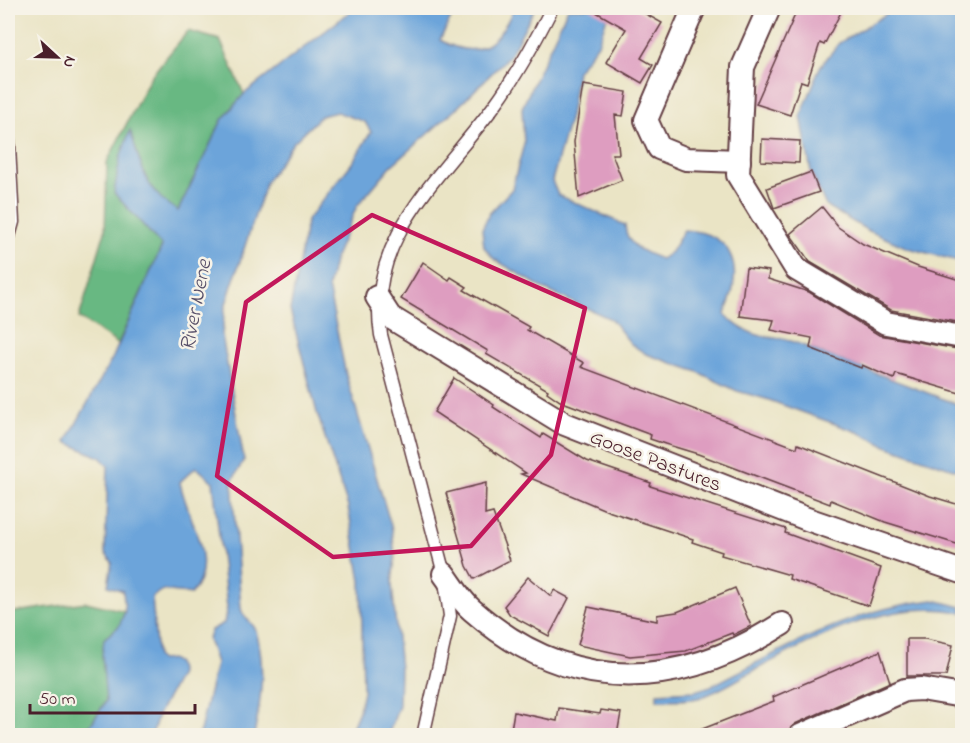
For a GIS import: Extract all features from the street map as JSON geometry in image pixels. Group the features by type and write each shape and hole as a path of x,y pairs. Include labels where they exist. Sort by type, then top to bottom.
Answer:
{"street":[{"path":"694,8 646,120 659,148 686,159 739,161"},
{"path":"768,8 743,67 738,175 796,269 886,323 963,337"},
{"name":"Goose Pastures","path":"377,297 390,317 565,424 807,519 963,572"},
{"path":"444,574 471,610 508,636 557,664 595,674 654,674 697,666 751,644 782,624"},
{"path":"800,735 905,690 921,689 963,696"}],"lane":[{"path":"423,735 450,616 444,574 388,364 378,315 377,297 381,272 402,225 494,106 533,47 552,8"},
{"path":"8,128 13,222 8,240"}],"highlighted area":[{"path":"372,215 585,308 551,455 471,546 333,557 217,476 246,302"}],"green space":[{"path":"188,31 220,40 244,94 222,120 178,211 157,198 145,178 130,131 132,211 162,246 118,344 79,318 105,231 107,162 151,76"},
{"path":"86,602 125,611 119,626 104,639 106,701 84,735 8,735 8,613"}],"water":[{"name":"River Nene","path":"355,8 456,8 440,40 465,49 476,49 494,40 508,21 514,8 535,8 510,55 456,109 391,166 357,206 335,257 328,287 346,375 392,529 395,557 392,584 400,669 399,706 388,735 349,735 359,711 363,691 361,581 348,507 317,413 290,310 307,220 352,163 371,132 365,122 337,112 321,116 293,143 266,182 225,307 222,335 244,460 232,481 241,608 256,631 262,670 259,710 254,735 199,735 216,663 208,639 211,630 224,623 227,608 213,482 196,467 180,482 202,554 199,582 191,594 163,590 152,597 157,657 161,660 171,659 177,663 180,674 158,715 152,735 84,735 106,701 102,655 104,639 119,626 125,611 123,591 108,586 112,562 105,553 108,466 101,458 66,442 113,357 162,246 114,193 120,158 130,130 145,176 157,195 178,211 222,120 244,94"},
{"path":"568,8 610,8 598,44 577,71 570,116 552,181 558,195 625,225 632,243 642,251 661,259 671,252 684,230 716,238 732,257 734,284 725,314 738,326 760,336 786,339 962,406 962,472 886,446 860,433 766,399 737,391 698,372 646,354 631,344 611,319 546,290 494,259 484,247 482,229 489,214 512,189 524,144 522,108"},
{"path":"896,8 962,8 962,262 908,248 867,230 826,206 811,172 801,116 820,67 839,43"},
{"path":"934,600 962,607 962,613 936,609 910,610 884,615 832,632 722,689 698,698 657,700 657,693 695,691 711,686 819,632 846,621 904,605"}],"building":[{"path":"589,8 635,8 662,23 641,58 653,65 642,83 606,62 626,29"},
{"path":"798,8 843,8 824,45 820,43 807,83 801,81 790,115 756,104"},
{"path":"583,85 627,92 623,116 615,115 619,154 612,154 622,180 579,198 574,142"},
{"path":"762,139 800,141 799,163 761,161"},
{"path":"811,172 819,192 774,208 767,188"},
{"path":"822,207 838,227 863,244 918,267 963,281 963,323 891,310 810,262 790,234"},
{"path":"423,262 449,280 451,277 467,287 464,290 529,327 527,330 584,363 581,367 797,448 798,444 930,496 963,506 963,546 885,522 831,500 830,504 698,454 650,439 651,435 560,401 547,392 548,390 486,354 488,351 401,299"},
{"path":"746,268 769,271 768,279 809,292 879,335 963,350 963,394 896,374 894,379 862,365 861,368 810,348 812,338 771,330 774,320 740,316"},
{"path":"454,378 541,438 543,434 587,461 651,483 650,486 786,529 785,533 881,568 869,606 789,579 790,575 721,555 722,552 692,542 693,539 608,511 521,474 526,473 434,412"},
{"path":"486,483 485,515 493,513 510,560 474,579 467,566 446,493"},
{"path":"528,577 551,596 554,590 569,598 549,636 510,615 504,606"},
{"path":"735,588 751,626 733,635 732,633 686,651 630,656 578,645 588,607 657,621 657,615 677,612"},
{"path":"907,639 925,639 953,645 946,676 907,676"},
{"path":"880,651 890,682 795,724 788,731 776,735 687,735 774,701 773,697"},
{"path":"559,708 600,714 601,710 621,713 617,735 510,735 514,712 557,721"}]}
